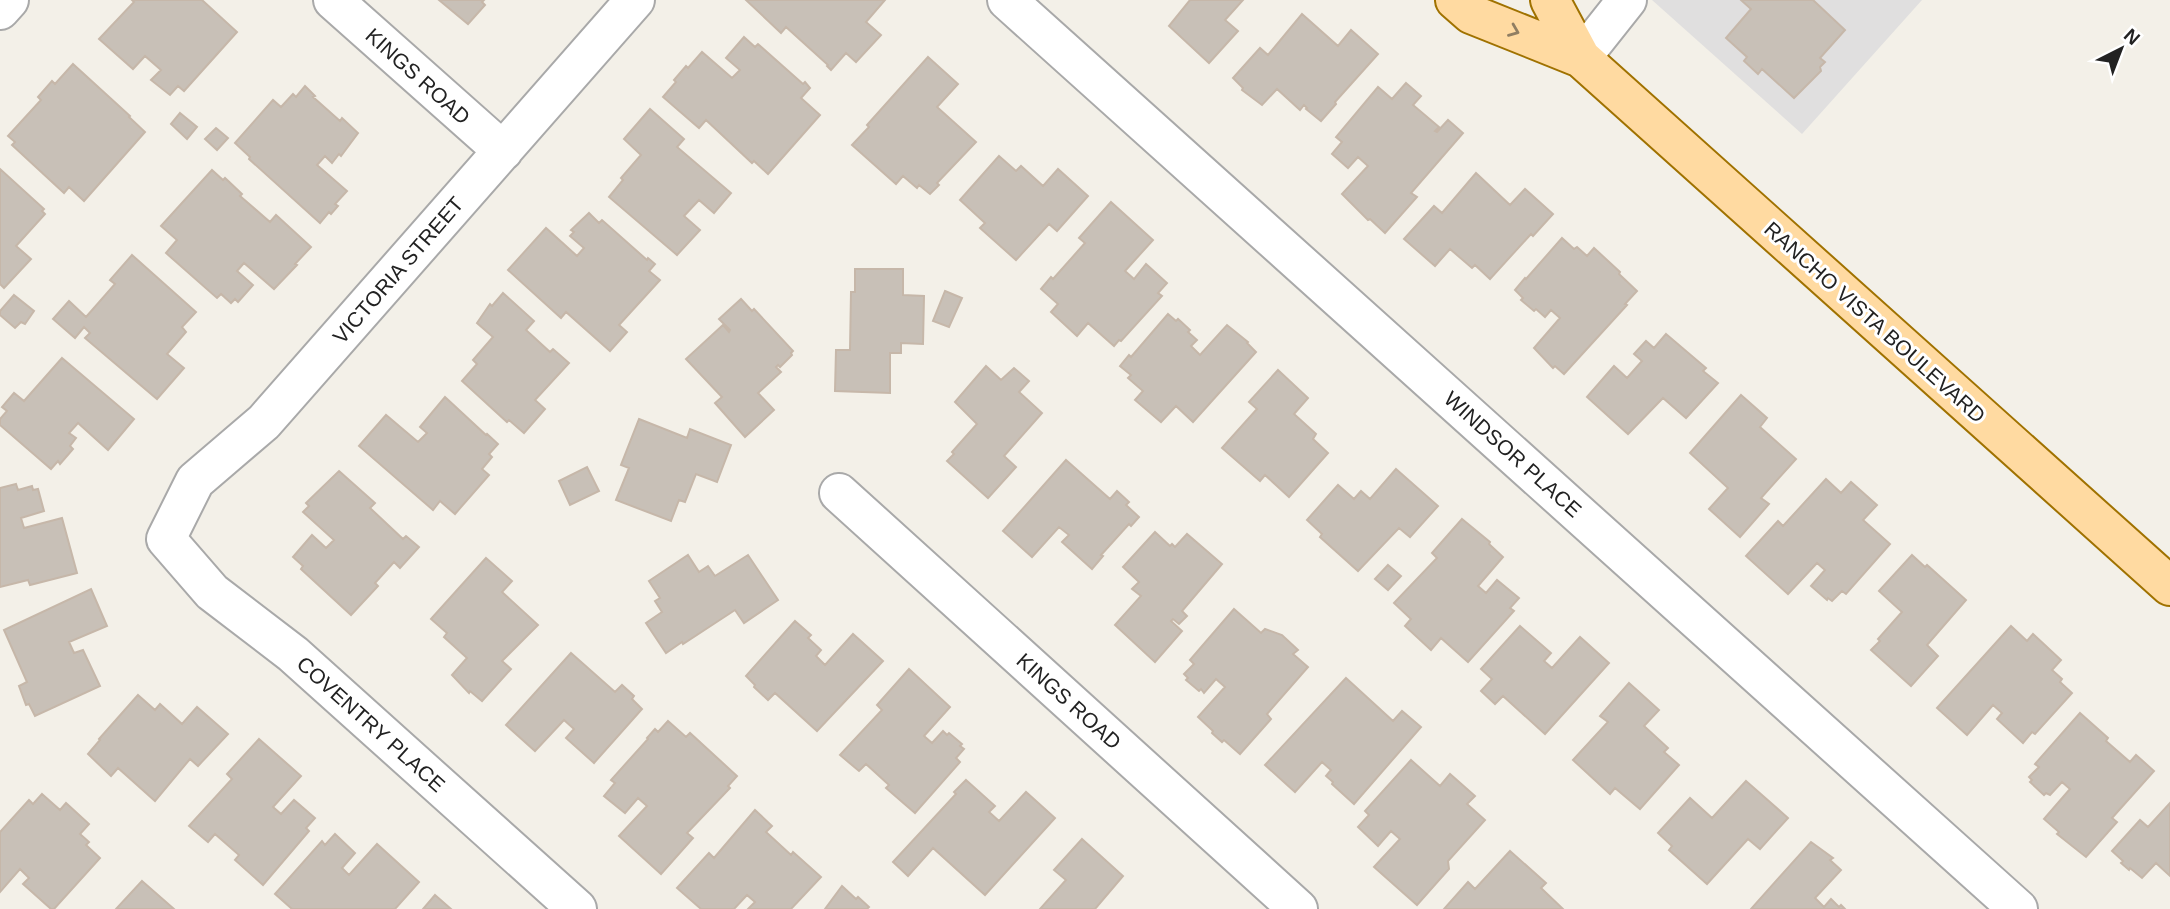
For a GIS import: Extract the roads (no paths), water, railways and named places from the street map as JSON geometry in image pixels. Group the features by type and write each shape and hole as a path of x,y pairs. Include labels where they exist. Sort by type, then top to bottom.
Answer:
{"main road":[{"name":"RANCHO VISTA BOULEVARD","path":"1455,0 1471,14 1581,58"},
{"name":"RANCHO VISTA BOULEVARD","path":"1550,0 1581,58 2170,586"}],"street":[{"path":"0,10 9,0"},
{"name":"KINGS ROAD","path":"333,0 503,151"},
{"name":"VICTORIA STREET","path":"166,539 195,481 264,422 635,0"},
{"name":"WINDSOR PLACE","path":"1007,0 2018,909"},
{"path":"1581,58 1627,0"},
{"name":"KINGS ROAD","path":"839,493 1298,909"},
{"name":"COVENTRY PLACE","path":"166,539 212,592 293,654 577,909"}]}
